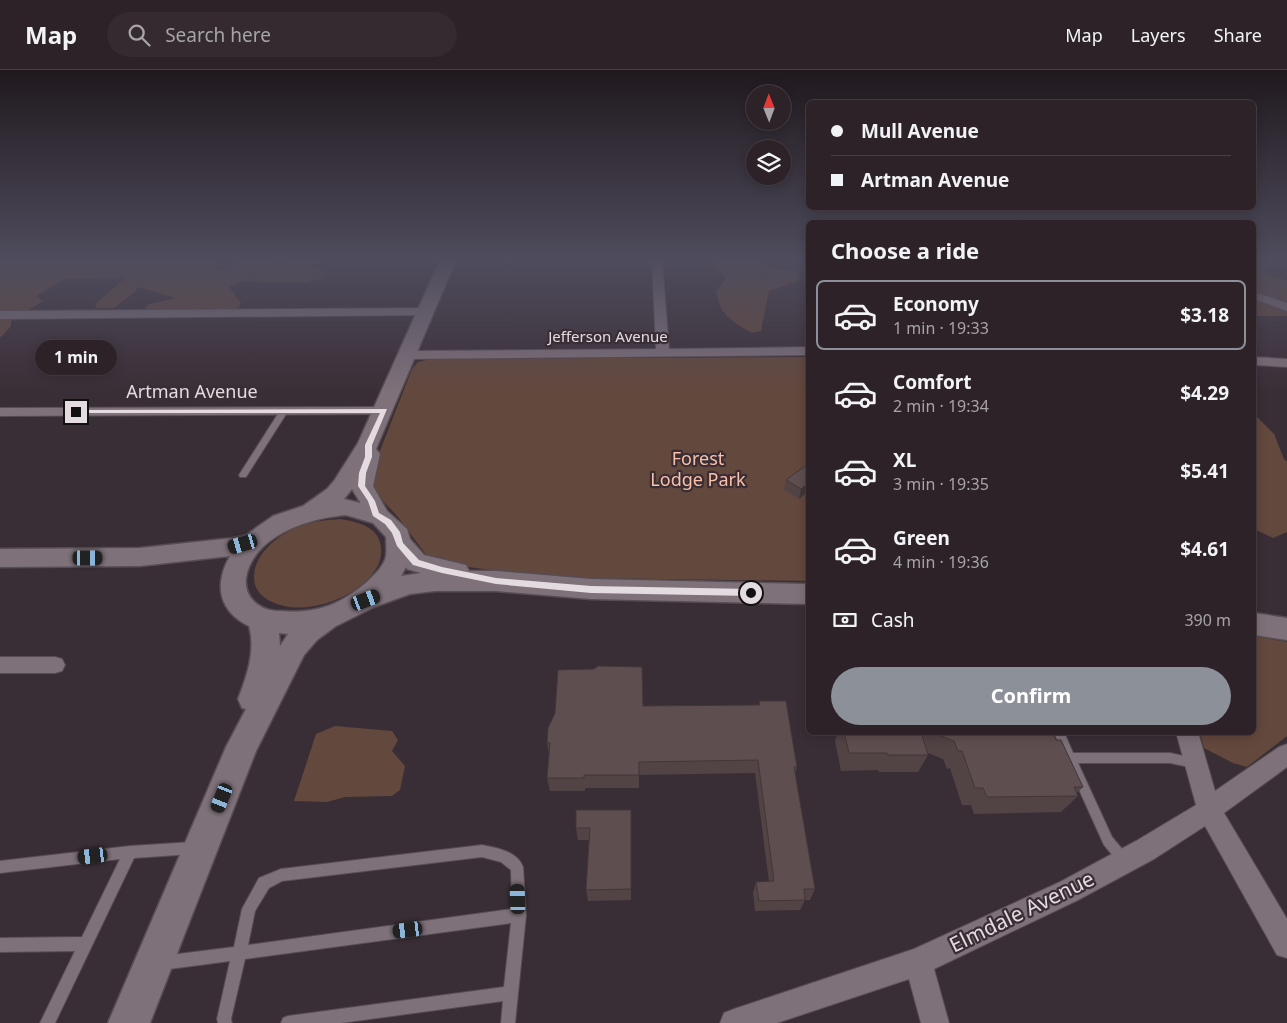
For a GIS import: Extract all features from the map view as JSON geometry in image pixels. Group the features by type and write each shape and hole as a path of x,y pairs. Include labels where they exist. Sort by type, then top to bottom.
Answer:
{"main road":[{"path":"427,304 385,411 368,445 358,457 345,482 336,494 312,511 284,522 254,542 240,558 233,575 232,588 237,601 246,612 275,623 291,624 326,619 347,611 366,600 407,584 435,581 496,581 591,589 806,594"},
{"path":"368,445 369,457 363,473 361,486 371,501 376,514"},
{"path":"312,511 346,508 362,509 376,514 396,532 400,544 399,558 382,587 366,600"},
{"path":"0,558 140,557 233,547 254,542"},
{"path":"400,544 416,562 442,570 496,581"},
{"path":"140,557 213,567 233,575"},
{"path":"242,747 253,696 261,676 266,640 261,619"},
{"path":"129,1023 242,747 294,647 308,632 326,619"},
{"path":"1256,624 1287,629"}],"street":[{"path":"660,304 663,353"},
{"path":"0,315 424,312"},
{"name":"Jefferson Avenue","path":"408,355 806,351"},
{"path":"1256,362 1287,363"},
{"name":"Artman Avenue","path":"0,412 385,411"},
{"path":"0,665 55,665"},
{"path":"1188,735 1209,810 1287,945"},
{"name":"Elmdale Avenue","path":"734,1023 918,962 1070,891 1209,810 1287,754"},
{"path":"918,962 935,1023"}],"lane":[{"path":"243,475 284,411"},
{"path":"1059,735 1108,841 1124,861"},
{"path":"1070,758 1170,758 1196,764"},
{"path":"0,867 130,852 201,848"},
{"path":"225,1023 224,1019 249,909 264,883 281,875 365,863 482,851 504,856 517,867 519,915 508,1023"},
{"path":"47,1023 130,852"},
{"path":"153,964 519,915"},
{"path":"0,945 85,944"},
{"path":"288,1023 510,993"}],"green space":[{"path":"0,304 37,304 11,321 11,326 0,338"},
{"path":"95,304 119,304 114,308 97,308"},
{"path":"149,304 240,304 237,309 144,309"},
{"path":"720,304 766,304 761,331 752,333 728,317"},
{"path":"1256,304 1287,304 1287,316 1256,316"},
{"name":"Forest Lodge Park","path":"806,357 806,581 588,578 509,572 443,564 427,556 398,517 370,487 370,476 412,369 418,362 431,359"},
{"path":"1256,416 1274,434 1284,459 1287,461 1287,532 1273,538 1256,530"},
{"path":"340,519 362,524 369,528 374,532 381,544 378,565 367,580 358,588 334,601 301,608 280,605 270,601 257,590 254,575 256,565 267,548 275,540 303,525"},
{"path":"1256,636 1287,642 1287,736 1247,767 1233,763 1204,748 1201,735 1256,735"},
{"path":"335,726 392,731 398,740 392,751 405,766 400,790 392,796 345,797 327,802 294,801 316,734"}],"building":[{"path":"806,465 806,485 801,489 786,480"},
{"path":"598,666 642,667 643,706 760,705 759,701 786,701 797,767 794,767 815,889 804,889 805,900 759,901 756,882 774,881 758,760 639,762 639,775 584,775 584,778 547,778 550,743 547,743 548,728 555,713 558,670 594,669"},
{"path":"845,735 922,735 928,755 888,755 887,753 849,753"},
{"path":"938,735 1054,735 1056,740 1061,740 1083,787 1074,787 1078,796 987,797 983,788 975,788 962,751 958,751 954,741"},
{"path":"576,810 631,810 631,889 586,890 590,828 576,828"}],"route":[{"path":"76,412 385,411 368,445 369,457 363,473 361,486 371,501 376,514 388,522 396,532 400,544 416,562 442,570 496,581 591,589 751,593"}]}
